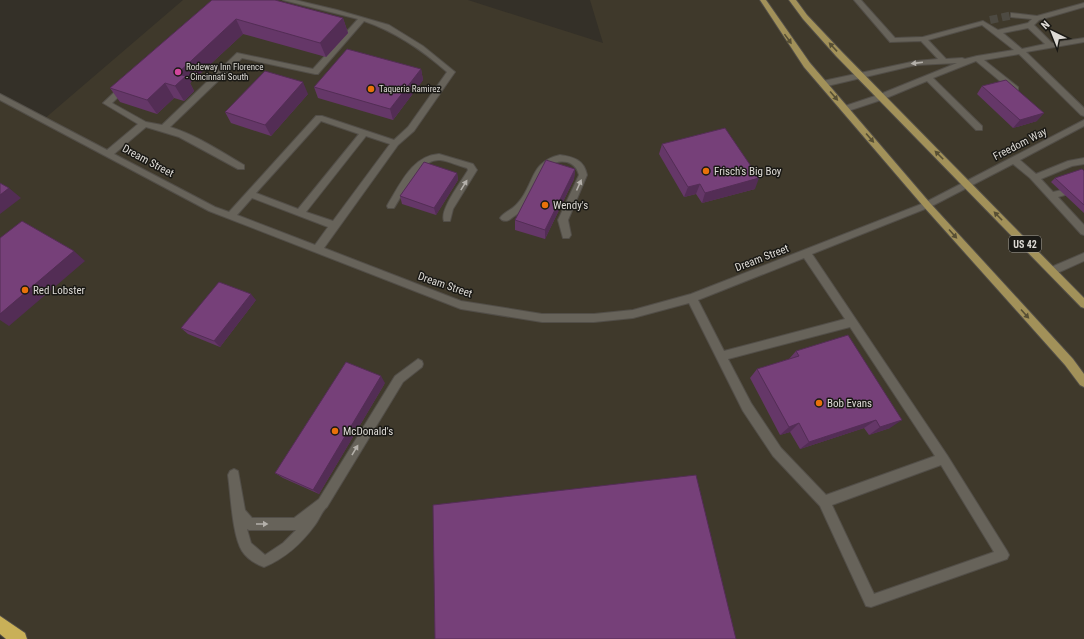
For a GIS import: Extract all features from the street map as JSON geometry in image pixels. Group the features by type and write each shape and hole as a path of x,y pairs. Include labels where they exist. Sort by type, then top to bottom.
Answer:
{"highway":[{"path":"0,624 19,639"}],"main road":[{"path":"762,0 779,26 844,109 1084,382"},
{"name":"US 42","path":"792,0 804,17 1084,304"}],"street":[{"path":"286,0 362,19 387,28 428,52 451,72 411,129 395,143 317,250"},
{"path":"857,0 893,40 923,39 987,21 1084,113"},
{"path":"1013,15 1037,18 1084,5"},
{"path":"998,32 1030,25 1037,18"},
{"path":"164,128 240,55 315,72 362,19"},
{"path":"1030,25 1051,46"},
{"path":"923,39 944,61"},
{"path":"823,84 916,63 974,59 1018,50 1084,40"},
{"path":"844,109 881,97 974,59"},
{"path":"974,59 1021,94"},
{"path":"928,77 979,128"},
{"path":"130,83 106,103 144,124 164,128 182,134 241,166"},
{"name":"Dream Street","path":"0,97 212,209 461,305 534,317 594,318 633,314 692,298 807,254 927,205"},
{"path":"230,216 318,118 395,143"},
{"path":"108,154 144,124"},
{"name":"Freedom Way","path":"927,205 966,183 1084,124"},
{"path":"300,213 364,133"},
{"path":"391,206 419,164 428,158 438,157 470,166 473,170 449,209 447,219"},
{"path":"505,218 521,206 545,164 554,158 564,158 574,161 582,168 583,176 563,220 566,235"},
{"path":"1014,160 1035,178 1051,196 1080,220 1084,231"},
{"path":"1035,178 1071,163 1084,161"},
{"path":"1051,196 1062,192"},
{"path":"250,194 335,226"},
{"path":"692,298 747,407 777,452 824,502 871,601 1003,555 942,459 807,254"},
{"path":"1052,272 1084,257"},
{"path":"722,356 852,322"},
{"path":"234,475 244,545 252,555 264,561 278,556 305,530 399,379 418,364"},
{"path":"824,502 942,459"},
{"path":"239,513 249,524 296,524 323,503"}],"shaded area":[{"path":"183,0 468,0 603,43 590,0 1084,0 1084,639 19,639 0,624 0,97 43,120"}],"building":[{"path":"212,0 275,0 343,18 320,43 236,19 177,74 186,76 175,86 165,83 147,100 110,88"},
{"name":"Taqueria Ramirez","path":"347,49 421,69 390,109 314,87"},
{"path":"265,71 303,82 265,125 225,112"},
{"path":"1006,80 1044,113 1020,120 982,86"},
{"name":"Frisch's Big Boy","path":"725,128 759,178 705,193 700,184 688,187 662,144"},
{"name":"Wendy's","path":"546,160 575,169 545,230 515,220"},
{"path":"424,162 457,173 434,208 400,196"},
{"path":"1082,169 1084,171 1084,205 1055,178"},
{"path":"0,183 9,188 0,195"},
{"name":"Red Lobster","path":"22,221 74,251 0,314 0,238"},
{"path":"219,282 251,294 214,341 181,328"},
{"name":"Bob Evans","path":"848,335 902,420 880,427 876,420 809,442 799,423 789,427 757,369 799,356 796,351"},
{"name":"McDonald's","path":"346,362 381,376 313,490 275,473"},
{"path":"696,475 736,639 435,639 433,505"}],"tunnel":[{"path":"990,20 1013,15"}],"place":[{"name":"Rodeway Inn Florence - Cincinnati South","path":"178,72"},
{"name":"Taqueria Ramirez","path":"371,89"},
{"name":"Frisch's Big Boy","path":"706,171"},
{"name":"Wendy's","path":"545,205"},
{"name":"Red Lobster","path":"25,290"},
{"name":"Bob Evans","path":"819,403"},
{"name":"McDonald's","path":"335,431"}]}
